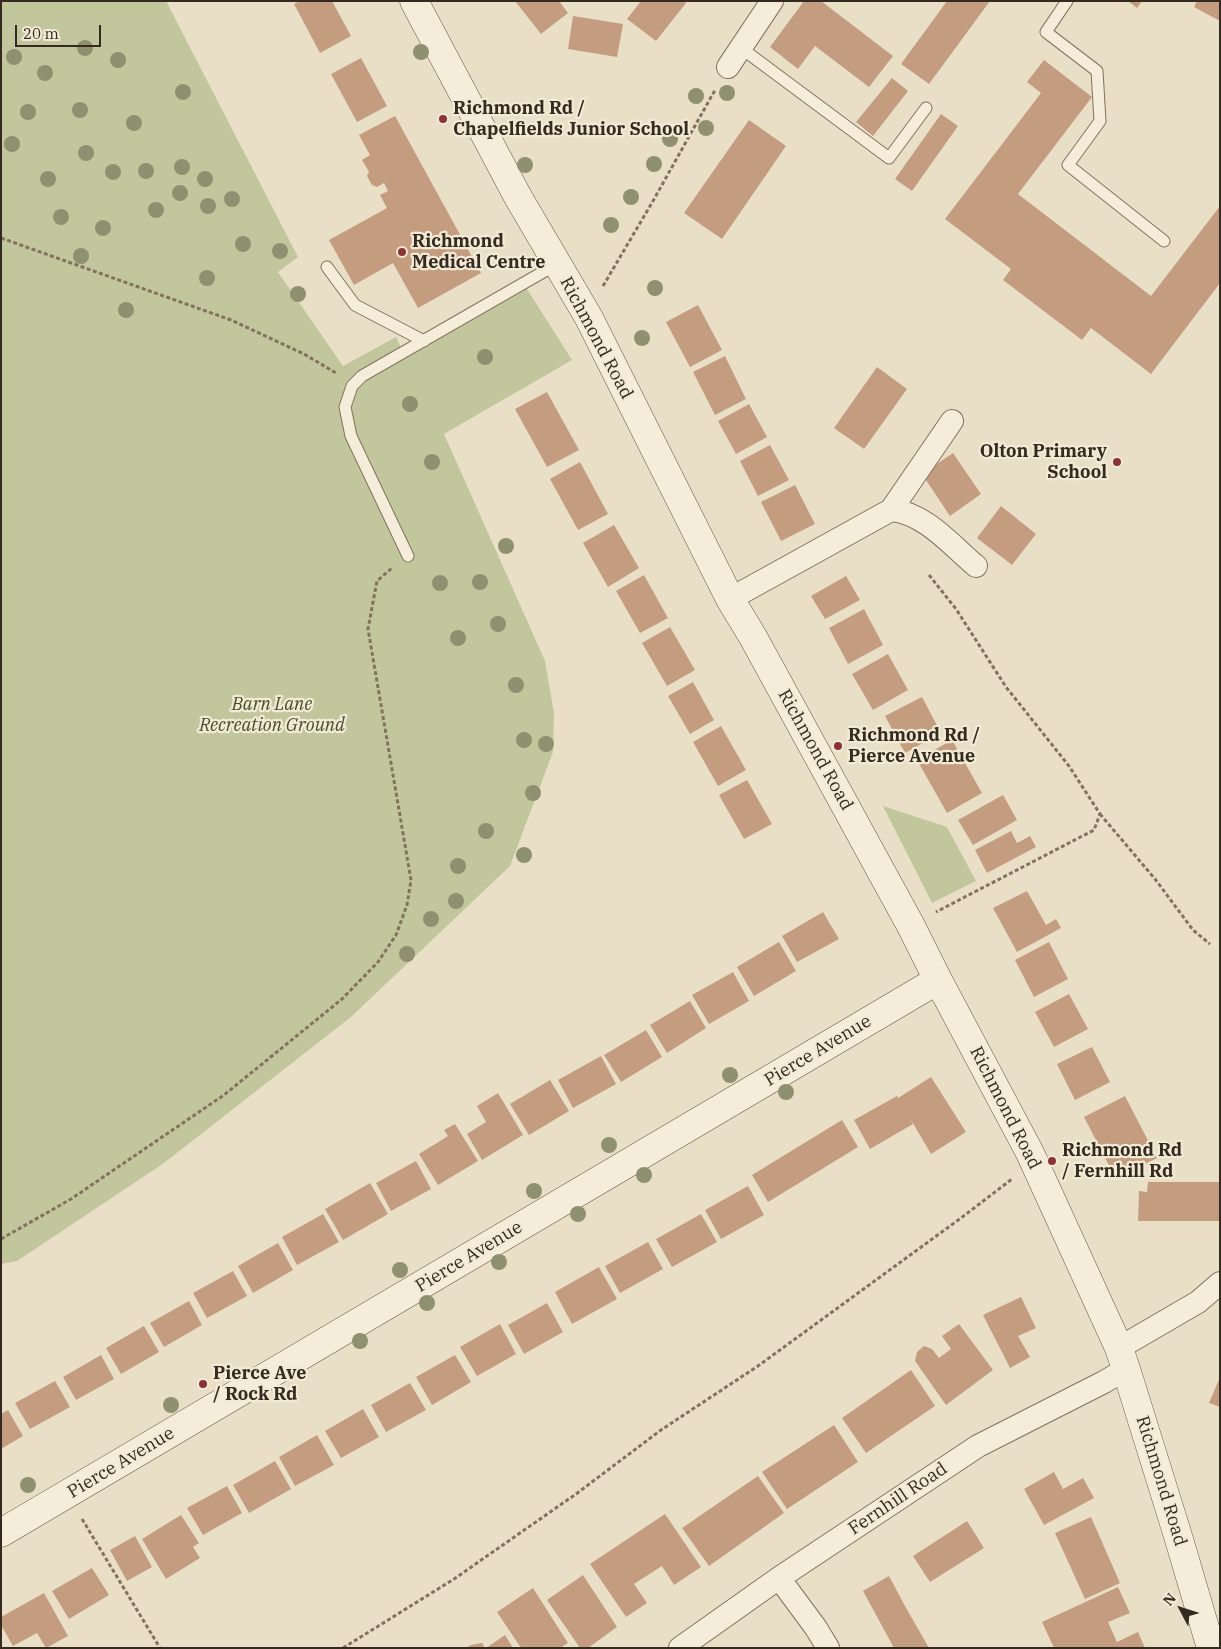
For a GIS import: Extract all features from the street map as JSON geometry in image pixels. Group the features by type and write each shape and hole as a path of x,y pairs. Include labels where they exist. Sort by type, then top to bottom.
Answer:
{"street":[{"name":"Richmond Road","path":"414,1 518,197 589,318 730,599 753,637 911,926 1034,1162 1122,1358 1211,1648"},
{"path":"734,57 772,1"},
{"path":"730,599 891,510 952,421"},
{"path":"891,510 904,511 928,525 976,566"},
{"name":"Pierce Avenue","path":"1,1534 938,980"},
{"name":"Fernhill Road","path":"680,1648 779,1578 978,1446 1104,1382 1122,1358 1220,1284"},
{"path":"779,1578 816,1628 828,1648"}],"lane":[{"path":"1067,1 1046,32 1097,71 1100,121 1068,165 1164,241"},
{"path":"734,57 889,158 926,108"},
{"path":"408,556 351,436 345,407 352,386 362,376 557,264"},
{"path":"327,267 355,305 424,341"}],"path":[{"path":"589,318 608,276 653,201 734,57"},
{"path":"1,238 231,320 331,368 352,386"},
{"path":"1,1238 71,1199 224,1095 342,999 378,962 396,935 408,905 411,880 368,629 377,581 408,556"},
{"path":"929,576 956,609 1006,687 1069,766 1100,814 1155,879 1193,930 1210,944"},
{"path":"911,926 1094,830 1100,814"},
{"path":"343,1648 454,1579 576,1494 661,1430 758,1366 961,1218 1034,1162"},
{"path":"67,1494 160,1648"}],"green space":[{"name":"Barn Lane Recreation Ground","path":"1,1 166,1 298,257 278,272 343,366 396,337 406,358 527,289 572,360 444,434 545,661 554,713 553,752 510,866 351,1017 164,1163 17,1261 1,1264"},
{"path":"883,806 947,827 976,881 932,903"}],"building":[{"path":"300,1 332,1 351,36 320,53 294,4"},
{"path":"515,1 559,1 568,13 541,34"},
{"path":"641,1 684,1 686,3 656,41 627,19"},
{"path":"804,1 821,1 893,56 869,87 815,46 798,69 770,47"},
{"path":"947,1 990,1 929,84 901,64"},
{"path":"1128,1 1142,1 1137,8"},
{"path":"1197,1 1220,1 1220,21 1194,7"},
{"path":"573,16 623,24 617,57 568,49"},
{"path":"361,58 387,106 357,122 331,74"},
{"path":"1044,60 1092,97 1018,194 1151,296 1220,206 1220,283 1151,374 1091,328 1082,340 1003,280 1011,269 945,219 1041,93 1027,82"},
{"path":"892,78 908,91 873,136 856,122"},
{"path":"941,114 958,126 912,191 895,179"},
{"name":"Richmond Medical Centre","path":"395,116 481,273 418,308 393,263 354,285 329,240 387,208 380,195 388,191 384,183 377,187 372,185 367,176 369,172 362,160 370,155 359,135"},
{"path":"749,120 786,146 722,239 684,213"},
{"path":"698,305 722,350 690,367 666,322"},
{"path":"725,356 746,399 715,415 693,372"},
{"path":"877,367 907,389 864,449 834,428"},
{"path":"547,392 579,450 547,467 515,409"},
{"path":"749,404 767,437 736,454 718,421"},
{"path":"770,445 789,480 758,496 740,461"},
{"path":"953,453 981,494 950,516 922,474"},
{"path":"580,462 608,514 578,530 550,479"},
{"path":"795,485 815,524 781,541 761,502"},
{"path":"1001,506 1036,534 1012,565 977,538"},
{"path":"614,525 639,568 608,587 583,543"},
{"path":"644,575 668,618 640,633 616,591"},
{"path":"846,576 860,600 825,619 811,596"},
{"path":"864,609 883,645 848,664 829,628"},
{"path":"670,627 695,670 667,686 642,643"},
{"path":"888,654 908,690 873,710 852,674"},
{"path":"693,682 714,720 690,734 668,696"},
{"path":"922,697 941,733 905,753 885,716"},
{"path":"721,726 746,770 718,786 693,742"},
{"path":"952,740 982,793 947,813 917,760"},
{"path":"747,780 772,824 744,839 719,795"},
{"path":"1003,795 1017,820 973,845 958,820"},
{"path":"1011,831 1017,843 1030,836 1036,847 987,873 975,850"},
{"path":"1027,891 1046,925 1056,919 1061,928 1017,952 993,908"},
{"path":"823,912 839,939 797,962 782,936"},
{"path":"779,942 796,971 754,996 737,967"},
{"path":"1049,942 1068,979 1034,997 1015,960"},
{"path":"733,972 749,1001 709,1024 692,995"},
{"path":"1069,994 1088,1029 1054,1047 1035,1012"},
{"path":"690,1001 706,1028 667,1053 650,1025"},
{"path":"646,1030 662,1057 621,1082 604,1055"},
{"path":"1092,1047 1110,1082 1075,1100 1057,1064"},
{"path":"601,1056 616,1084 573,1108 558,1080"},
{"path":"931,1077 966,1132 931,1154 907,1113 913,1124 870,1149 854,1120 897,1096 898,1098"},
{"path":"550,1080 569,1111 529,1135 510,1104"},
{"path":"498,1093 523,1135 482,1160 467,1134 486,1122 477,1106"},
{"path":"1125,1096 1157,1158 1116,1179 1084,1117"},
{"path":"842,1120 858,1147 768,1202 752,1175"},
{"path":"455,1124 478,1161 438,1185 419,1154 448,1136 444,1130"},
{"path":"416,1161 431,1189 391,1211 376,1183"},
{"path":"1148,1182 1219,1182 1220,1221 1138,1221 1139,1191 1147,1192"},
{"path":"370,1183 388,1214 343,1240 325,1209"},
{"path":"748,1186 764,1215 721,1239 705,1210"},
{"path":"323,1214 339,1242 297,1265 282,1237"},
{"path":"701,1214 717,1242 672,1267 656,1239"},
{"path":"648,1242 663,1269 620,1293 605,1266"},
{"path":"278,1243 293,1270 253,1293 238,1266"},
{"path":"599,1267 617,1299 572,1324 555,1292"},
{"path":"233,1271 247,1296 207,1318 193,1293"},
{"path":"1021,1297 1036,1328 1018,1336 1030,1357 1010,1368 983,1315"},
{"path":"189,1301 202,1325 164,1347 150,1323"},
{"path":"547,1303 563,1332 524,1354 508,1325"},
{"path":"500,1324 516,1354 477,1376 460,1347"},
{"path":"959,1324 993,1370 946,1405 915,1361 917,1352 924,1346 932,1349 939,1358 951,1349 942,1336"},
{"path":"144,1326 159,1352 121,1374 106,1348"},
{"path":"101,1355 114,1379 76,1400 63,1377"},
{"path":"455,1355 471,1382 432,1405 416,1377"},
{"path":"911,1370 935,1406 866,1453 842,1418"},
{"path":"1220,1377 1220,1407 1209,1403"},
{"path":"55,1381 70,1407 30,1429 15,1403"},
{"path":"410,1383 426,1410 386,1432 371,1405"},
{"path":"363,1409 379,1437 341,1458 325,1431"},
{"path":"8,1410 23,1436 1,1449 1,1414"},
{"path":"834,1425 858,1462 787,1509 762,1472"},
{"path":"317,1435 334,1465 295,1486 279,1457"},
{"path":"275,1461 291,1489 249,1513 233,1485"},
{"path":"1054,1472 1063,1489 1083,1478 1094,1498 1044,1525 1024,1489"},
{"path":"758,1476 784,1513 709,1566 682,1528"},
{"path":"227,1486 242,1513 203,1535 187,1508"},
{"path":"665,1514 701,1567 674,1585 662,1566 634,1584 647,1603 626,1617 590,1564"},
{"path":"181,1515 199,1543 193,1547 200,1558 166,1579 142,1539"},
{"path":"1091,1517 1120,1583 1085,1599 1055,1533"},
{"path":"967,1521 984,1548 930,1582 913,1556"},
{"path":"135,1536 152,1567 127,1581 110,1550"},
{"path":"92,1568 109,1595 69,1619 52,1591"},
{"path":"583,1575 617,1627 588,1648 580,1648 547,1600"},
{"path":"889,1576 929,1648 894,1648 863,1591"},
{"path":"1118,1587 1130,1613 1108,1622 1117,1642 1138,1632 1145,1648 1054,1648 1042,1622"},
{"path":"533,1588 568,1643 560,1648 521,1648 497,1612"},
{"path":"44,1593 68,1636 46,1648 37,1633 13,1646 1,1625 1,1617"},
{"path":"505,1635 513,1648 486,1648"},
{"path":"482,1643 485,1648 466,1648 471,1645"}],"place":[{"name":"Richmond Rd / Chapelfields Junior School","path":"443,119"},
{"name":"Richmond Medical Centre","path":"402,252"},
{"name":"Olton Primary School","path":"1117,462"},
{"name":"Richmond Rd / Pierce Avenue","path":"838,746"},
{"name":"Richmond Rd / Fernhill Rd","path":"1052,1161"},
{"name":"Pierce Ave / Rock Rd","path":"203,1384"}]}
